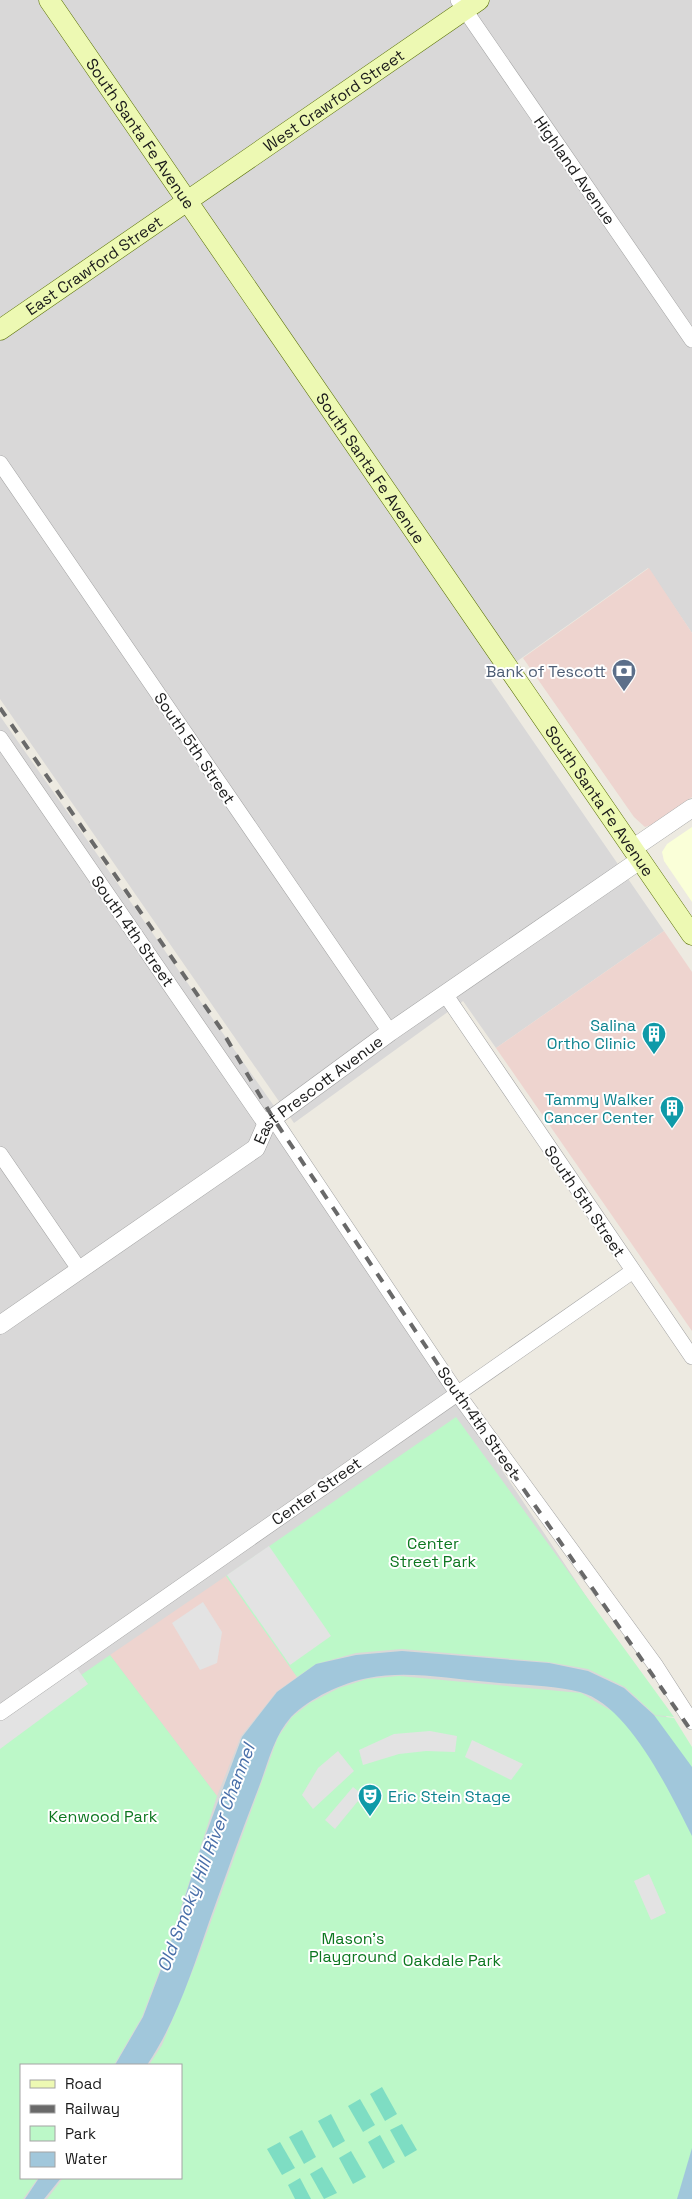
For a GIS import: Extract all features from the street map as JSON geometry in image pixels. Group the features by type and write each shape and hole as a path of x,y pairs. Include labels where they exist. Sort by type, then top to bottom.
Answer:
{"main road":[{"name":"South Santa Fe Avenue","path":"49,0 692,935"},
{"name":"West Crawford Street","path":"187,201 467,3"},
{"name":"East Crawford Street","path":"0,330 187,201"}],"street":[{"name":"Highland Avenue","path":"467,3 692,340"},
{"name":"South 5th Street","path":"0,463 390,1032"},
{"name":"South 4th Street","path":"0,738 270,1121 456,1393 656,1666 692,1722"},
{"name":"East Prescott Avenue","path":"0,1325 256,1148 270,1121 636,854 692,808"},
{"name":"South 5th Street","path":"445,994 692,1357"},
{"path":"0,1154 79,1269"},
{"name":"Center Street","path":"0,1713 633,1271"}],"shaded area":[{"path":"0,0 692,0 692,633 648,568 491,680 664,931 496,1048 463,1001 294,1123 0,699"},
{"path":"649,568 692,633 692,797 651,825 645,827 634,817 523,658"},
{"path":"0,716 288,1126 458,1404 692,1755 692,2199 0,2199"},
{"path":"692,827 692,902 664,861 662,852 667,844"},
{"path":"664,931 692,972 692,1331 496,1048"},
{"path":"269,1546 331,1636 290,1665 227,1575"},
{"path":"226,1576 297,1677 277,1691 241,1736 217,1796 110,1655"},
{"path":"203,1602 222,1632 217,1663 200,1670 172,1623"},
{"path":"76,1667 88,1684 0,1749 0,1719"},
{"path":"430,1731 457,1736 455,1752 426,1751 399,1754 363,1765 359,1750 394,1734"},
{"path":"472,1740 523,1764 511,1780 465,1757"},
{"path":"338,1751 354,1771 313,1809 302,1795 318,1768"},
{"path":"353,1787 363,1795 335,1829 325,1820"},
{"path":"649,1874 666,1913 651,1920 634,1881"}],"green space":[{"name":"Center Street Park","path":"456,1417 674,1717 655,1715 625,1687 588,1669 548,1662 402,1649 356,1653 316,1664 297,1677 226,1576"},
{"name":"Kenwood Park","path":"110,1655 217,1796 167,1951 142,2017 115,2064 20,2064 20,2179 37,2179 23,2199 0,2199 0,1731"},
{"name":"Oakdale Park","path":"399,1676 581,1693 610,1710 674,1718 692,1747 692,2199 47,2199 62,2179 182,2179 182,2064 150,2064 162,2045 197,1960 278,1737 292,1717 310,1703 339,1688 367,1679"},
{"path":"382,2087 397,2114 385,2121 370,2094"},
{"path":"360,2099 375,2125 363,2132 348,2106"},
{"path":"331,2114 345,2141 333,2148 318,2121"},
{"path":"402,2124 417,2150 405,2157 390,2130"},
{"path":"302,2130 316,2157 304,2164 289,2137"},
{"path":"380,2135 395,2162 383,2169 368,2142"},
{"path":"280,2142 295,2168 282,2175 267,2149"},
{"path":"351,2151 366,2177 353,2184 339,2158"},
{"path":"322,2167 337,2193 324,2199 310,2174"},
{"path":"300,2178 311,2199 295,2199 288,2185"}],"water":[{"name":"Old Smoky Hill River Channel","path":"402,1651 549,1663 588,1671 624,1688 654,1715 692,1767 692,1836 660,1775 631,1732 615,1714 598,1700 580,1692 546,1687 413,1675 368,1678 337,1688 299,1710 291,1717 280,1734 271,1753 175,2014 157,2049 148,2064 116,2064 143,2017 168,1951 199,1853 242,1737 277,1692 316,1664 356,1655"},
{"path":"692,2148 692,2199 677,2199"},
{"path":"38,2179 60,2179 44,2199 25,2199"}],"railway":[{"path":"0,708 221,1029 273,1118 457,1393 692,1732"}],"place":[{"name":"Bank of Tescott","path":"624,692"},
{"name":"Salina Ortho Clinic","path":"654,1055"},
{"name":"Tammy Walker Cancer Center","path":"672,1129"},
{"name":"Eric Stein Stage","path":"370,1817"}],"park label":[{"name":"Mason's Playground","path":"353,1947"}]}
